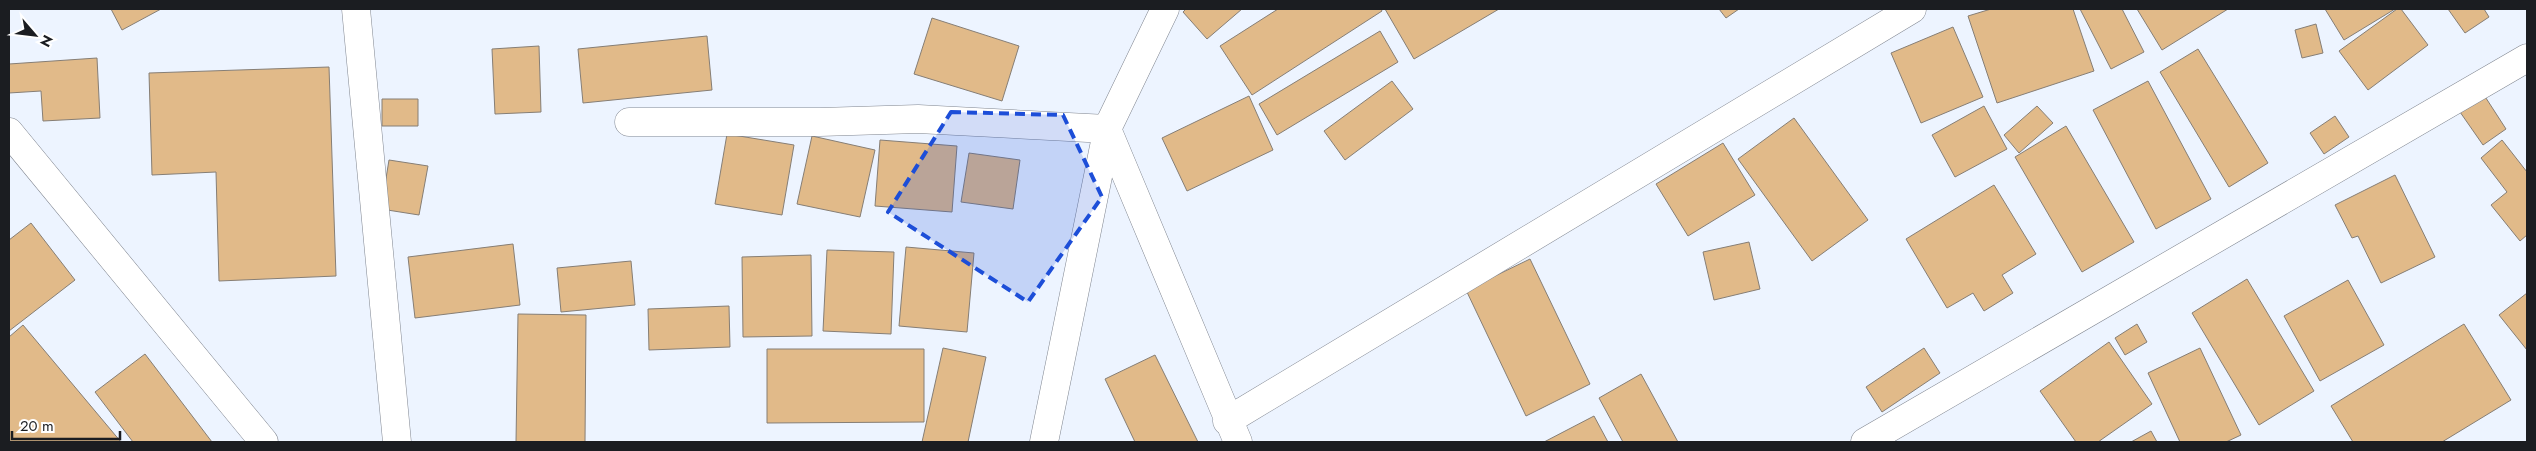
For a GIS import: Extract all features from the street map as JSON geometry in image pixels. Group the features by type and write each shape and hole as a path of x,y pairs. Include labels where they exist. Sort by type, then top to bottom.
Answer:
{"street":[{"path":"356,9 397,442"},
{"path":"1044,442 1107,129 1146,9"},
{"path":"1166,9 1107,129 1232,432 1912,9"},
{"path":"1865,442 2527,58"},
{"path":"629,122 820,122 918,119 1107,129"},
{"path":"9,132 264,442"}],"highlighted area":[{"path":"951,112 1063,115 1102,197 1028,302 888,212"}],"building":[{"path":"111,9 161,9 122,30"},
{"path":"1186,9 1242,9 1207,39 1183,12"},
{"path":"1278,9 1381,9 1382,11 1252,95 1220,46"},
{"path":"1385,9 1499,9 1414,59"},
{"path":"1719,9 1739,9 1726,18"},
{"path":"1991,9 2073,9 2094,71 1997,103 1968,16"},
{"path":"2080,9 2122,9 2144,52 2111,69"},
{"path":"2137,9 2228,9 2162,50"},
{"path":"2325,9 2395,9 2344,40"},
{"path":"2397,9 2401,9 2428,45 2368,90 2339,51"},
{"path":"2448,9 2484,9 2489,17 2465,33"},
{"path":"932,18 1019,46 1002,101 914,74"},
{"path":"2316,24 2323,53 2302,58 2295,30"},
{"path":"1953,27 1983,97 1921,123 1891,53"},
{"path":"1380,31 1398,62 1277,135 1259,104"},
{"path":"707,36 712,90 583,103 578,49"},
{"path":"539,46 541,112 495,114 492,49"},
{"path":"2198,49 2268,163 2229,187 2160,72"},
{"path":"97,58 100,118 43,121 41,91 9,93 9,64"},
{"path":"329,67 336,276 219,281 216,172 152,175 149,73"},
{"path":"1392,81 1413,109 1345,160 1324,131"},
{"path":"2148,81 2211,199 2156,229 2093,110"},
{"path":"2484,95 2506,129 2483,145 2460,112"},
{"path":"1249,96 1273,150 1187,191 1162,138"},
{"path":"382,99 418,99 418,126 382,126"},
{"path":"1984,106 2007,149 1955,177 1932,135"},
{"path":"2037,106 2053,123 2019,153 2004,135"},
{"path":"2335,116 2349,137 2324,154 2310,133"},
{"path":"1794,118 1868,220 1812,261 1738,159"},
{"path":"2066,126 2134,242 2082,272 2015,157"},
{"path":"727,134 794,145 782,215 715,204"},
{"path":"812,136 875,150 860,217 797,204"},
{"path":"880,140 957,146 952,212 875,206"},
{"path":"2502,140 2527,172 2527,235 2520,241 2491,205 2507,192 2481,158"},
{"path":"1723,143 1755,195 1688,236 1656,184"},
{"path":"969,153 1020,160 1013,209 961,202"},
{"path":"389,160 428,166 419,215 381,209"},
{"path":"2395,175 2435,257 2381,283 2358,236 2352,238 2335,205"},
{"path":"1994,185 2036,254 2002,275 2013,293 1984,311 1973,293 1947,308 1906,239"},
{"path":"31,223 75,280 9,331 9,240"},
{"path":"1749,242 1760,289 1714,300 1703,252"},
{"path":"513,244 520,305 415,318 408,257"},
{"path":"906,247 974,253 967,332 899,326"},
{"path":"827,250 894,252 891,334 823,331"},
{"path":"811,255 812,336 743,337 742,257"},
{"path":"1530,259 1590,384 1526,416 1466,290"},
{"path":"631,261 635,305 561,312 557,268"},
{"path":"2247,279 2314,391 2259,425 2192,313"},
{"path":"2348,280 2384,345 2320,381 2284,316"},
{"path":"2527,293 2527,350 2499,315"},
{"path":"729,306 730,347 649,350 648,309"},
{"path":"518,314 586,315 585,442 516,442"},
{"path":"2137,324 2147,342 2125,355 2115,338"},
{"path":"2464,324 2511,400 2442,442 2353,442 2331,406"},
{"path":"23,325 121,442 11,442 9,439 9,337"},
{"path":"2109,342 2152,404 2098,442 2076,442 2040,391"},
{"path":"943,348 986,357 968,442 922,442"},
{"path":"1924,348 1940,373 1882,412 1866,387"},
{"path":"2200,348 2241,435 2226,442 2180,442 2148,373"},
{"path":"767,349 924,349 924,422 767,423"},
{"path":"145,354 212,442 133,442 95,392"},
{"path":"1155,355 1198,442 1135,442 1105,379"},
{"path":"1641,374 1678,442 1623,442 1599,398"},
{"path":"1594,416 1608,442 1544,442"},
{"path":"2151,431 2157,442 2131,442"}]}
